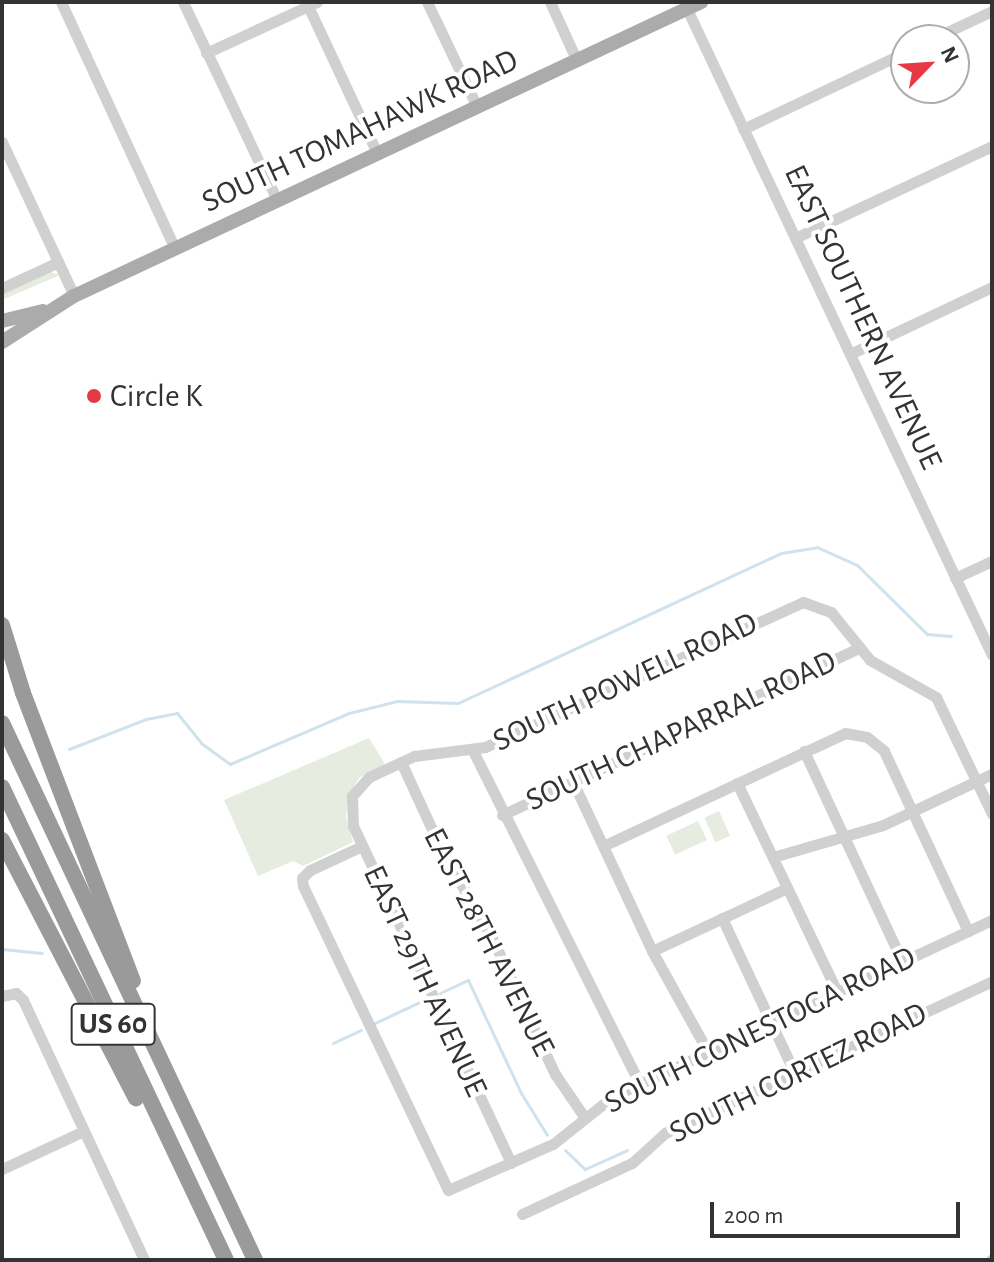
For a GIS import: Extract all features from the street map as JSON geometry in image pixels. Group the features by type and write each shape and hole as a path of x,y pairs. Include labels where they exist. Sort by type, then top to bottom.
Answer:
{"highway":[{"path":"2,625 171,1084"},
{"name":"US 60","path":"2,723 255,1260"},
{"name":"US 60","path":"2,787 224,1260"},
{"path":"2,840 224,1260"}],"main road":[{"name":"SOUTH TOMAHAWK ROAD","path":"2,321 43,311 577,61 690,4"},
{"name":"SOUTH TOMAHAWK ROAD","path":"2,342 21,333 43,311"}],"street":[{"path":"61,2 175,249"},
{"path":"183,2 277,200"},
{"path":"427,2 477,107"},
{"path":"550,2 577,61"},
{"path":"206,53 312,4 377,153"},
{"name":"EAST SOUTHERN AVENUE","path":"690,4 743,129 992,655"},
{"path":"964,24 992,11"},
{"path":"743,129 890,60"},
{"path":"2,142 74,296"},
{"path":"795,238 992,146"},
{"path":"2,288 58,262"},
{"path":"850,354 992,287"},
{"path":"955,578 992,561"},
{"name":"SOUTH POWELL ROAD","path":"352,796 369,777 401,762 426,753 473,751 791,605 813,603 831,612 860,647"},
{"path":"860,647 870,660 936,697 992,814"},
{"name":"SOUTH CHAPARRAL ROAD","path":"502,815 860,647"},
{"path":"603,846 845,733 867,737 884,751 968,931"},
{"path":"473,751 502,815 640,1084"},
{"path":"804,751 902,961"},
{"name":"EAST 28TH AVENUE","path":"401,762 441,849 493,940 555,1074 585,1118"},
{"path":"773,857 912,811 992,774"},
{"path":"573,782 652,951 708,1052"},
{"path":"737,783 837,992"},
{"name":"EAST 29TH AVENUE","path":"352,796 349,811 362,846 511,1163"},
{"name":"SOUTH CONESTOGA ROAD","path":"362,846 302,878 448,1190 553,1144 585,1118 640,1084 992,920"},
{"path":"652,951 787,888"},
{"path":"722,918 794,1072"},
{"name":"SOUTH CORTEZ ROAD","path":"522,1214 632,1163 665,1133 992,981"},
{"path":"2,996 16,993 144,1260"},
{"path":"2,1169 84,1131"}],"shaded area":[{"path":"50,272 60,275 2,300 2,294"},
{"path":"369,738 385,764 359,778 348,796 346,818 353,842 303,866 293,861 258,876 224,800"},
{"path":"719,811 730,836 715,842 704,818"},
{"path":"698,821 707,840 675,855 666,836"}],"waterway":[{"path":"69,749 146,719 177,713 201,743 230,764 349,713 397,701 458,703 781,553 817,547 857,565 927,634 951,636"},
{"path":"2,949 42,953"},
{"path":"440,993 468,980 521,1093 547,1135"},
{"path":"375,1023 426,999"},
{"path":"333,1043 361,1030"},
{"path":"565,1150 585,1169 627,1150"}],"place":[{"name":"Circle K","path":"94,396"}]}
